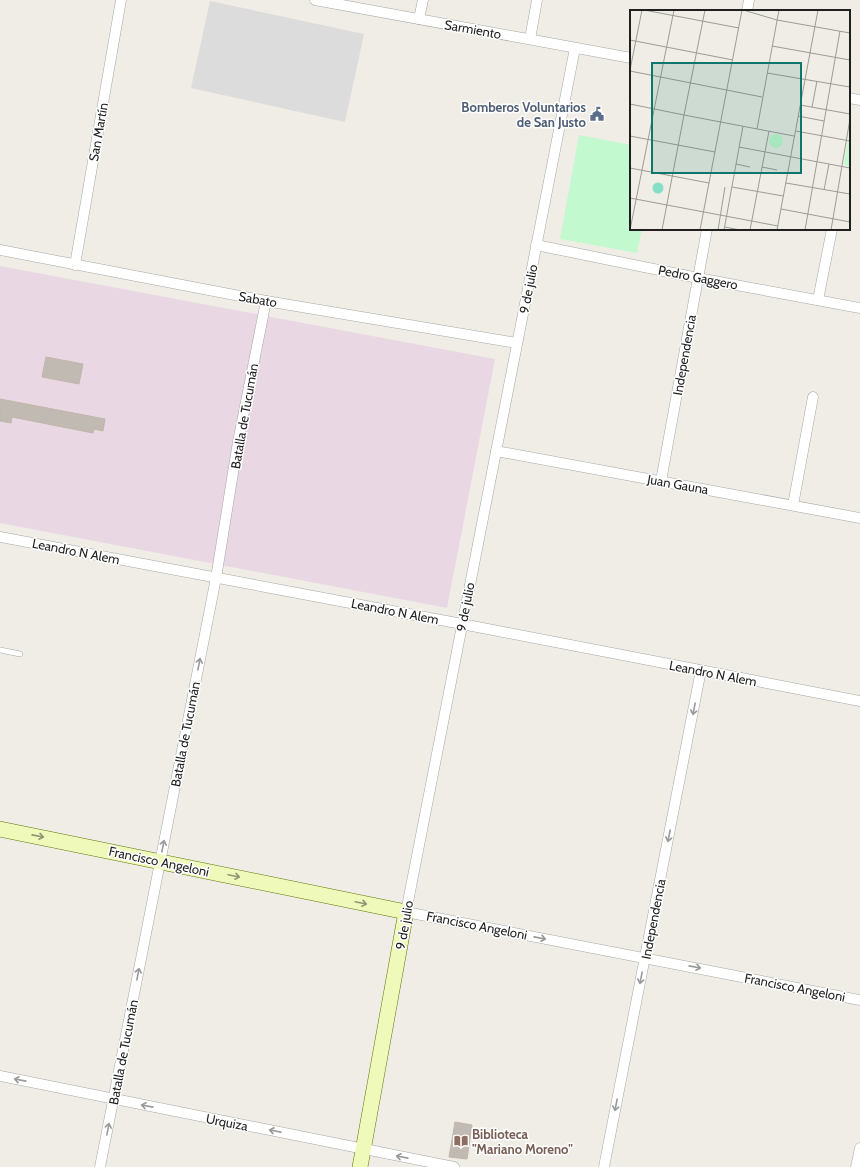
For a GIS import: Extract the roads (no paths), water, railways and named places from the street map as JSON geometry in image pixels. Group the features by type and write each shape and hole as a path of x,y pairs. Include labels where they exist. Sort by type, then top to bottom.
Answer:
{"main road":[{"name":"Francisco Angeloni","path":"0,829 406,912"},
{"name":"9 de julio","path":"360,1167 406,912"}],"street":[{"name":"San Martín","path":"75,264 121,0"},
{"name":"Sarmiento","path":"315,0 630,58"},
{"path":"419,19 423,0"},
{"path":"530,39 537,0"},
{"path":"747,10 749,0"},
{"name":"9 de julio","path":"406,912 575,48"},
{"path":"850,98 860,100"},
{"name":"Independencia","path":"661,481 707,230"},
{"path":"818,300 832,230"},
{"name":"Pedro Gaggero","path":"536,244 698,278 860,308"},
{"name":"Sabato","path":"0,250 266,301 517,343"},
{"name":"Batalla de Tucumán","path":"100,1167 216,578 238,442 266,301"},
{"path":"793,505 813,397"},
{"name":"Juan Gauna","path":"496,451 860,518"},
{"name":"Leandro N Alem","path":"0,537 860,701"},
{"name":"Independencia","path":"604,1167 701,670"},
{"name":"Francisco Angeloni","path":"406,912 860,1000"},
{"name":"Urquiza","path":"0,1076 454,1167"},
{"path":"856,1167 860,1148"}],"lane":[{"path":"0,650 20,654"}],"place":[{"name":"Bomberos Voluntarios de San Justo","path":"597,114"},
{"name":"Biblioteca \"Mariano Moreno\"","path":"461,1141"}]}
